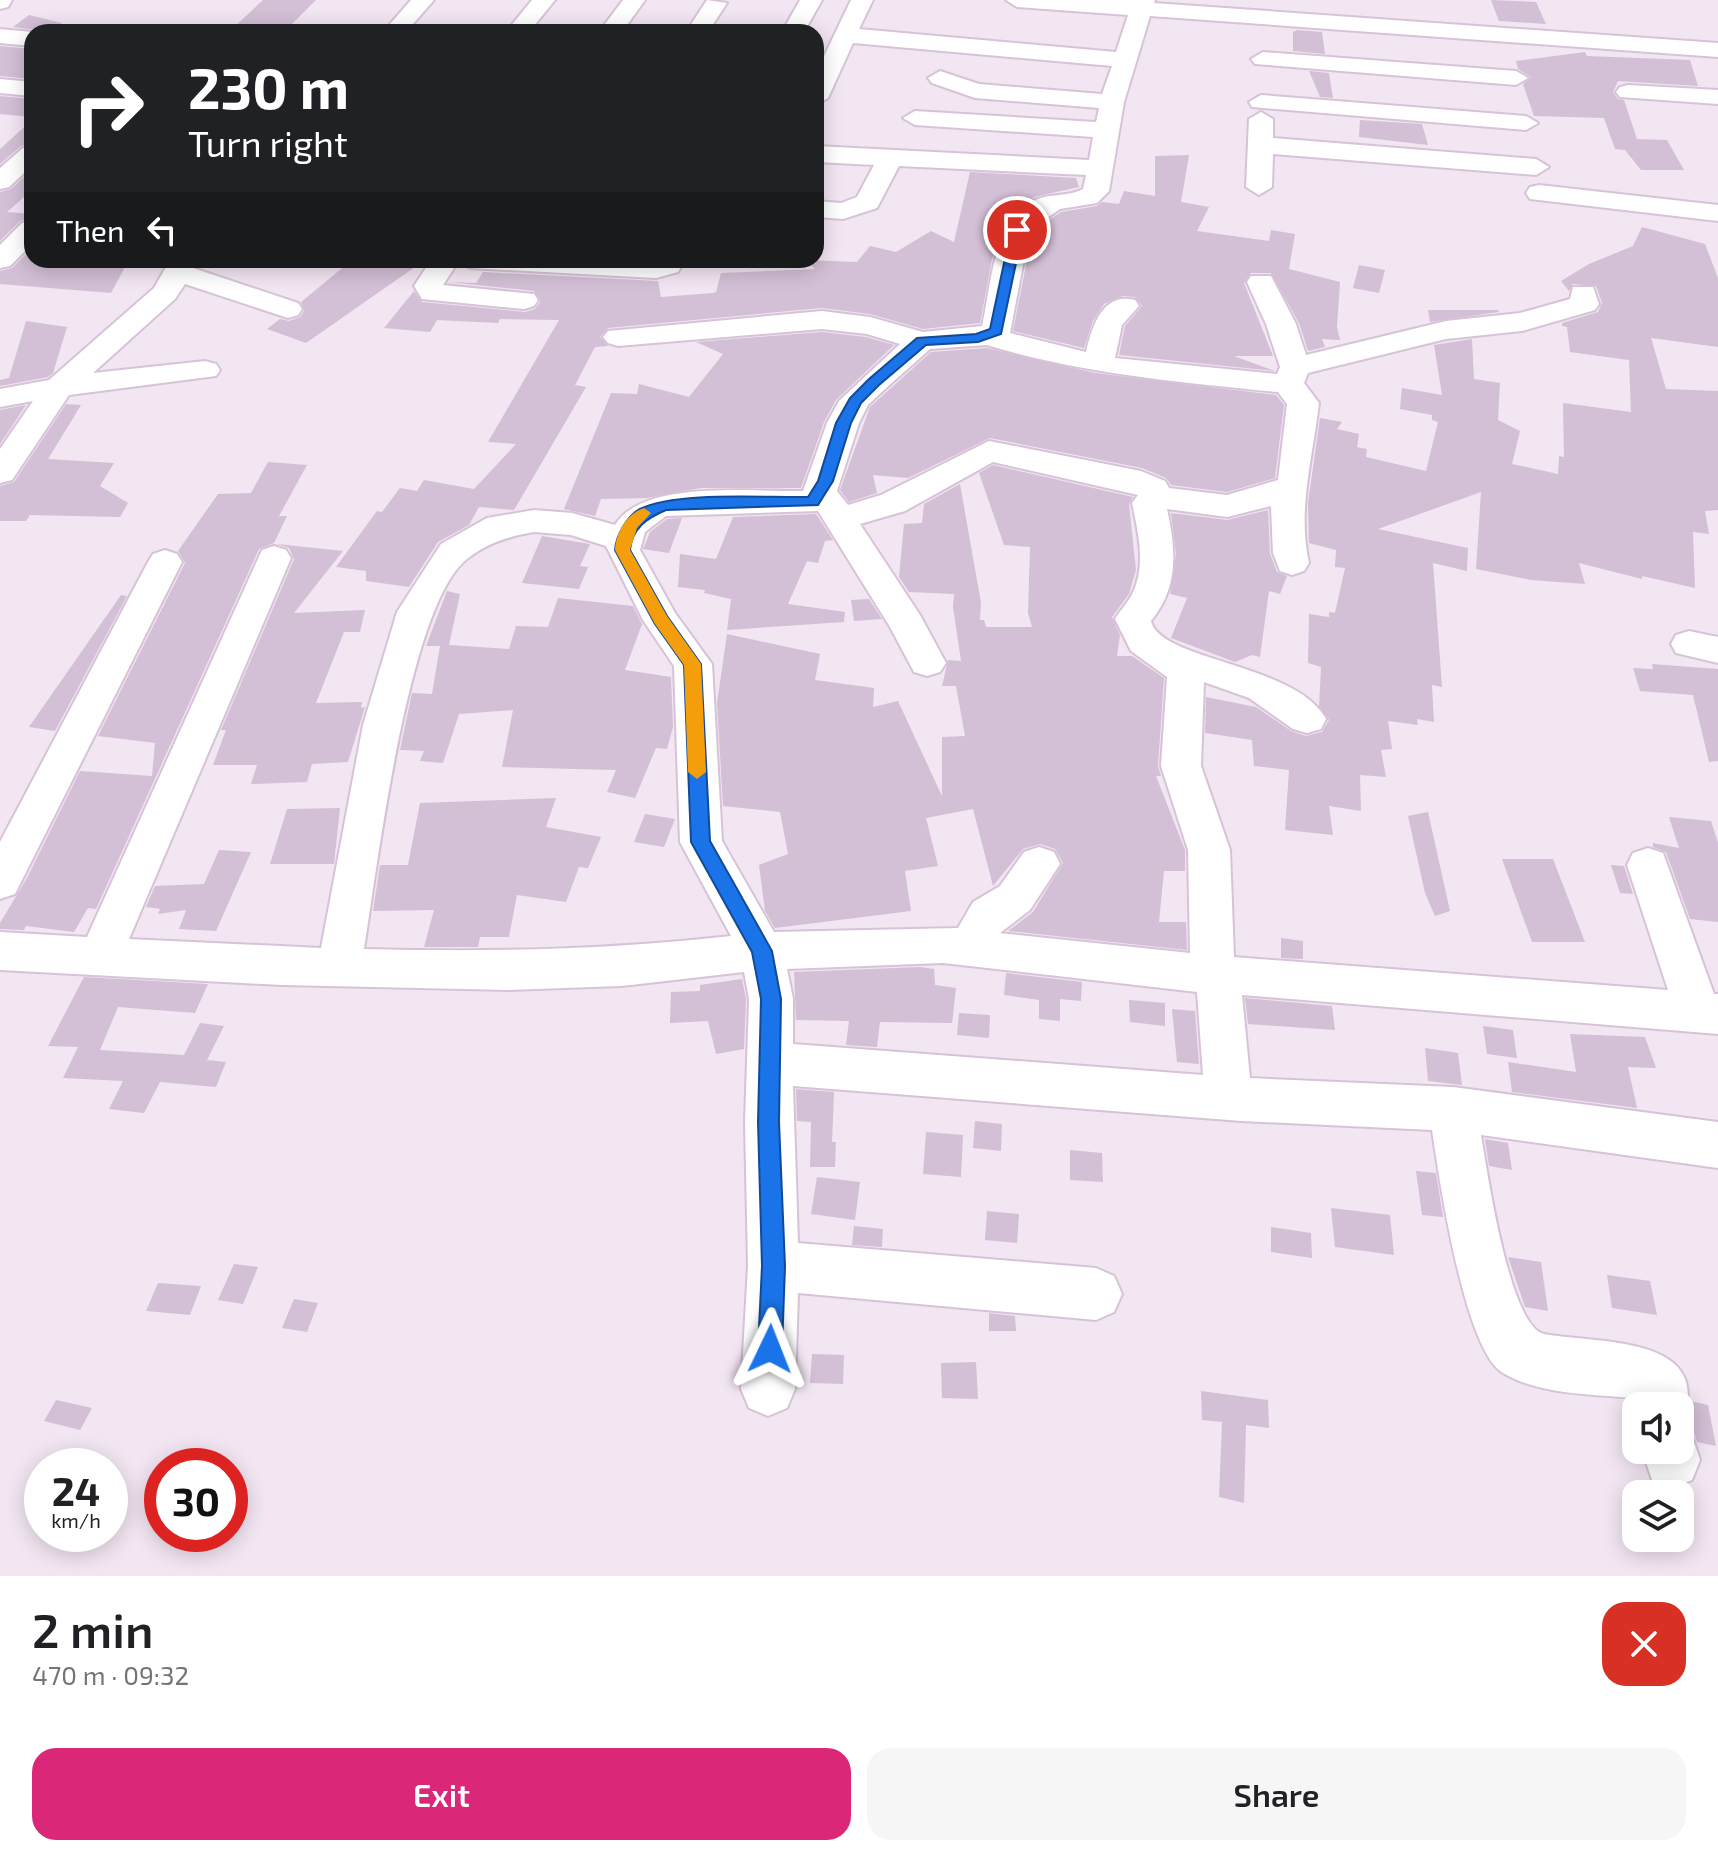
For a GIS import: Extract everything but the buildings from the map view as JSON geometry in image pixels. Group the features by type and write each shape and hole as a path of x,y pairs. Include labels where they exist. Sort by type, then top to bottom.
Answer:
{"street":[{"path":"401,24 423,0"},
{"path":"524,24 544,0"},
{"path":"616,24 634,0"},
{"path":"798,24 811,0"},
{"path":"824,81 862,0"},
{"path":"1017,0 1144,5 1264,19 1718,50"},
{"path":"702,24 716,3"},
{"path":"989,336 998,323 1017,230 1033,210 1055,202 1086,198 1097,179 1112,102 1144,5"},
{"path":"1259,187 1264,19"},
{"path":"845,35 1127,60"},
{"path":"0,36 24,38"},
{"path":"1263,59 1516,78"},
{"path":"940,78 975,91 1112,102"},
{"path":"0,86 24,88"},
{"path":"1628,92 1718,97"},
{"path":"1261,102 1526,123"},
{"path":"915,118 1107,130"},
{"path":"1260,145 1537,180 1718,213"},
{"path":"824,154 891,157 1097,179"},
{"path":"824,210 843,211 868,202 891,157"},
{"path":"0,181 24,160"},
{"path":"0,260 24,237"},
{"path":"0,473 57,389 165,293 179,268"},
{"path":"185,268 288,309"},
{"path":"440,268 428,286 432,293 524,300"},
{"path":"619,268 662,268"},
{"path":"1261,282 1281,324 1291,375 1303,403 1294,480 1287,491 1290,508 1285,535 1292,563"},
{"path":"618,337 683,334 822,320 861,324 922,341 989,336 1099,364 1187,376 1291,375 1446,330 1522,322 1585,304 1583,293"},
{"path":"1099,364 1108,322 1125,306"},
{"path":"922,341 855,401 830,504 907,624 927,663"},
{"path":"0,398 205,370"},
{"path":"768,1389 773,1266 769,1122 773,1009 762,951 701,842 693,664 661,620 623,550 623,539 631,525 653,507 893,503 989,451 1141,482 1153,489 1158,497"},
{"path":"1287,491 1227,506 1158,497 1149,503 1160,555 1159,572 1147,604 1133,619 1134,630 1148,647 1182,665 1230,672 1288,704 1307,719"},
{"path":"339,968 382,725 415,612 453,552 499,526 534,521 572,524 623,539"},
{"path":"99,958 274,558"},
{"path":"0,882 165,562"},
{"path":"1182,665 1186,677 1181,766 1209,850 1213,972 1220,988 1224,1043 1235,1098"},
{"path":"970,948 988,915 1015,898 1039,864"},
{"path":"0,951 339,968 509,971 622,967 762,951 943,945 1126,967 1708,1013 1648,865"},
{"path":"771,1063 1235,1098 1453,1109 1718,1145"},
{"path":"1453,1109 1469,1211 1486,1278 1509,1342 1517,1353 1645,1373 1659,1385 1660,1392"},
{"path":"773,1266 1096,1294"}],"slow traffic":[{"path":"644,513 631,525 623,539 623,550 661,620 693,664 697,772"}],"route":[{"path":"770,1349 773,1266 769,1122 773,1009 762,951 701,842 693,664 661,620 623,550 623,539 641,514 653,507 682,504 730,506 798,500 813,502 826,481 843,423 855,401 874,382 922,341 964,340 989,336 996,331 1017,230"}]}
